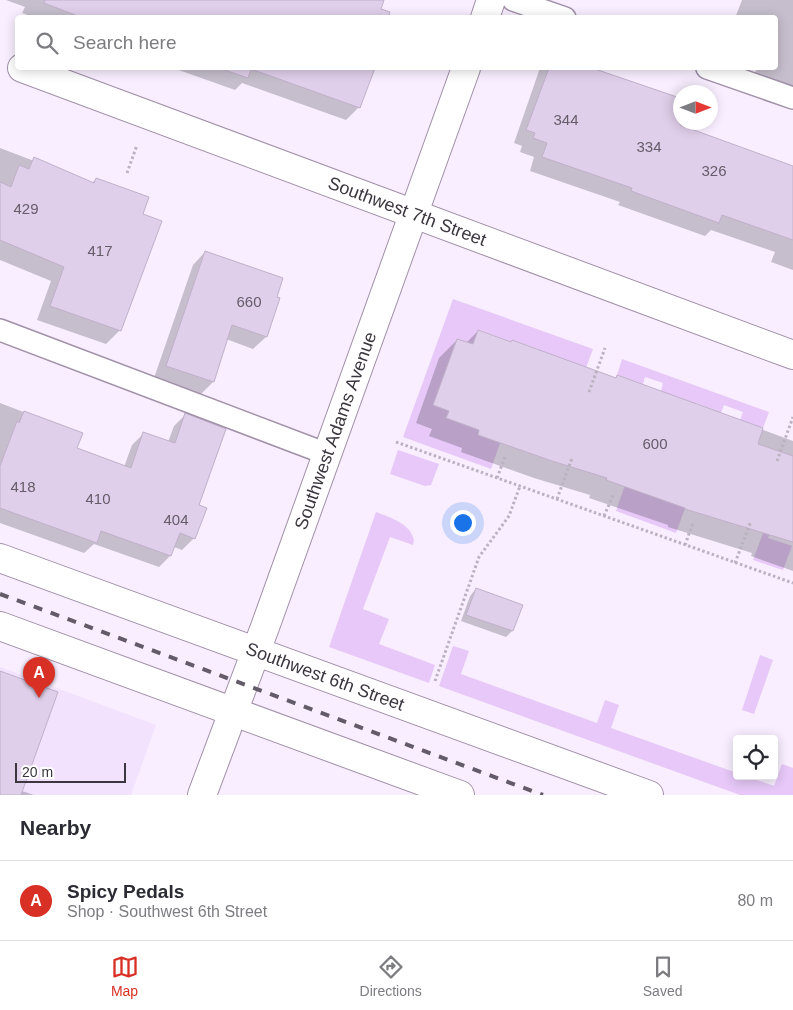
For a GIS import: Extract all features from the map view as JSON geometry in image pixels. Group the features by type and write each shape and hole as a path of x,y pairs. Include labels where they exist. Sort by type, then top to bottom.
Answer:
{"street":[{"path":"486,15 491,0"},
{"path":"0,59 15,65"},
{"name":"Southwest 7th Street","path":"27,70 793,355"},
{"name":"Southwest Adams Avenue","path":"202,795 256,652 465,70"},
{"name":"Southwest 6th Street","path":"0,558 649,795"},
{"path":"0,626 460,795"}],"lane":[{"path":"513,0 556,15"},
{"path":"713,70 793,98"},
{"path":"0,330 327,454"}],"path":[{"path":"590,392 605,348"},
{"path":"778,461 793,417"},
{"path":"396,442 793,583"},
{"path":"497,478 505,457"},
{"path":"557,499 572,458"},
{"path":"432,689 479,557 509,516 520,486"},
{"path":"604,516 614,492"},
{"path":"735,563 751,521"},
{"path":"685,545 693,523"}],"shaded area":[{"path":"453,299 593,349 581,381 538,353 538,349 512,340 506,356 502,355 506,340 479,330 473,344 457,339 433,405 449,411 446,418 475,428 483,418 478,435 500,443 491,469 403,437"},
{"path":"622,359 769,412 763,428 740,420 743,412 724,405 721,413 696,403 690,420 661,391 663,383 645,377 643,384 617,375"},
{"path":"398,450 439,464 431,485 425,486 390,474"},
{"path":"625,485 685,508 676,533 616,511"},
{"path":"376,512 404,525 412,534 414,540 413,545 390,537 363,609 389,619 379,644 435,665 429,683 329,647"},
{"path":"768,520 774,522 768,538 792,546 783,570 753,560"},
{"path":"453,646 469,651 461,674 597,723 605,700 619,705 611,728 733,772 733,780 757,780 774,786 776,780 778,780 782,764 793,768 793,795 740,795 439,686"},
{"path":"760,655 773,660 754,714 742,710"},
{"path":"0,667 156,725 131,795 0,795"}],"building":[{"path":"45,0 384,0 381,9 390,12 389,15 75,15 44,3"},
{"path":"225,70 251,70 248,78"},
{"path":"254,70 374,70 360,108"},
{"path":"548,70 598,70 673,96 673,130 694,130 793,166 793,240 722,215 719,223 631,191 632,188 542,157 547,143 533,138 535,133 526,130"},
{"path":"34,157 94,183 96,178 149,197 143,214 162,221 121,331 50,306 64,267 0,240 0,182 11,187 19,165 29,169"},
{"path":"205,251 283,278 277,297 280,298 267,337 232,325 214,382 166,366"},
{"path":"478,330 511,342 512,340 616,378 617,375 763,428 758,444 793,456 793,542 685,509 606,480 607,478 478,435 479,430 446,418 449,411 433,405 457,339 473,344"},
{"path":"24,411 83,433 77,448 131,468 143,432 175,443 185,413 226,429 199,505 207,508 195,539 180,533 171,556 101,531 97,543 0,508 0,466 17,421 19,423"},
{"path":"476,588 523,605 513,631 466,615"},
{"path":"0,671 58,692 21,795 0,795"}],"railway":[{"path":"0,594 543,795"}],"place":[{"name":"Spicy Pedals","path":"39,698"}]}
